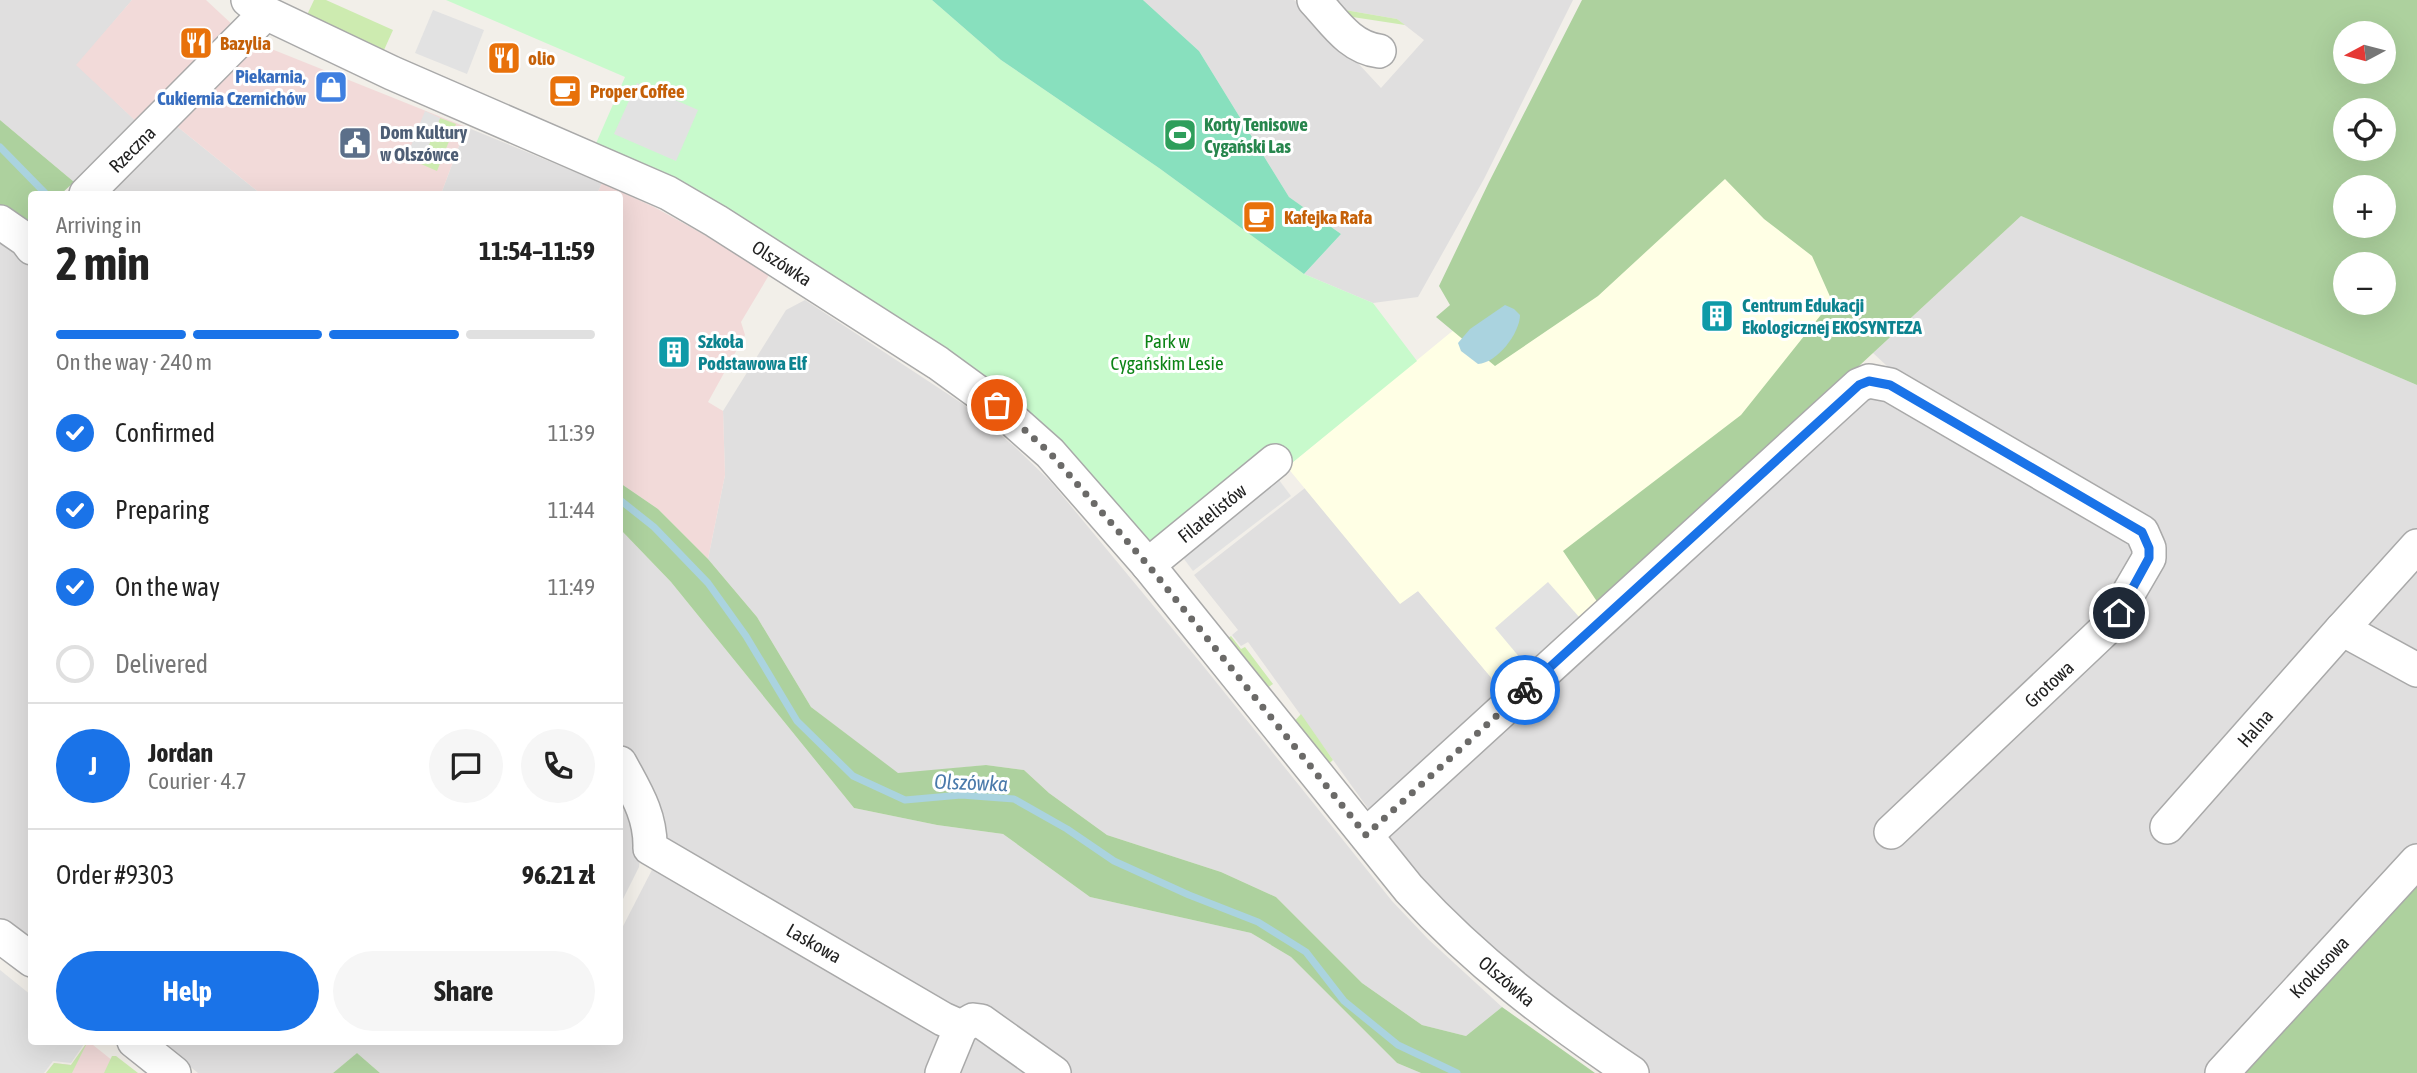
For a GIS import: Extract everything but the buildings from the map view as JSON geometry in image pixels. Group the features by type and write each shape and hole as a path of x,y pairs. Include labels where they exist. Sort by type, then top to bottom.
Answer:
{"street":[{"path":"1314,0 1349,38 1364,49 1379,51"},
{"name":"Olszówka","path":"257,6 392,73 667,193 716,221 938,363 997,405 1050,453 1148,565 1409,889 1443,925 1517,991 1568,1030 1632,1073"},
{"name":"Rzeczna","path":"89,191 257,6"},
{"name":"Grotowa","path":"1366,835 1849,394 1869,381 1890,385 2142,532 2149,548 2145,566 2110,625 1891,832"},
{"name":"Filatelistów","path":"1148,565 1275,461"},
{"name":"Halna","path":"2167,827 2417,546"},
{"path":"2342,628 2417,670"},
{"name":"Laskowa","path":"623,769 648,816 650,848 943,1019 961,1027 973,1020 981,1021 1054,1073"},
{"name":"Krokusowa","path":"2222,1073 2417,861"},
{"path":"0,936 28,957"},
{"path":"942,1073 961,1027"},
{"path":"139,1045 174,1073"}],"shaded area":[{"path":"0,0 132,0 77,65 142,127 96,172 74,182 0,120"},
{"path":"132,0 206,0 236,28 142,127 76,65"},
{"path":"1143,0 1294,0 1318,20 1381,88 1424,40 1397,19 1345,10 1335,0 1573,0 1484,179 1418,297 1373,303 1304,274 1341,234 1289,197 1199,51"},
{"path":"433,10 484,30 467,74 415,53"},
{"path":"254,42 466,127 442,191 257,191 174,124"},
{"path":"637,83 698,110 676,161 614,134"},
{"path":"1835,96 1873,353 1505,694 1418,591 1400,604 1287,467 1450,333 1691,168"},
{"path":"425,111 440,118 421,164 406,158"},
{"path":"174,124 257,191 109,191"},
{"path":"466,127 602,183 598,191 442,191"},
{"path":"602,183 619,191 598,191"},
{"path":"623,193 743,256 769,275 741,322 745,335 708,402 723,411 725,475 708,559 658,509 623,485"},
{"path":"2021,216 2417,385 2417,534 2161,829 2169,833 2337,641 2344,639 2352,640 2417,674 2417,848 2214,1073 1648,1073 1483,952 1413,880 1384,841 1383,835 1859,392 1869,388 1890,392 2136,536 2142,552 2139,567 2106,622 1882,833 1889,842 2102,641 2122,616 2151,567 2156,552 2149,529 1886,377 1887,366 1873,353"},
{"path":"0,233 14,246 28,265 28,941 0,919"},
{"path":"805,300 963,404 1014,446 1051,482 1392,901 1428,939 1502,1007 1466,1036 1422,1025 1362,983 1276,897 1221,872 1107,835 1049,793 1024,770 986,765 898,774 811,707 757,617 708,559 725,475 723,411 786,310"},
{"path":"1279,480 1291,496 1193,571 1181,555"},
{"path":"1305,488 1400,603 1418,591 1505,694 1372,814 1248,642 1241,646 1232,635 1238,630 1194,575"},
{"path":"623,532 671,582 854,808 937,825 1003,834 1090,897 1251,933 1291,957 1397,1063 1421,1073 1063,1073 966,1014 662,846 623,756"},
{"path":"2417,558 2417,661 2363,627"},
{"path":"1548,582 1580,618 1526,665 1495,628"},
{"path":"623,791 641,847 639,867 623,899"},
{"path":"655,864 946,1031 932,1073 380,1073 357,1053 333,1073 198,1073 163,1045 623,1045 623,926"},
{"path":"0,970 28,993 28,1045 83,1045 71,1063 53,1061 44,1073 0,1073"},
{"path":"971,1035 1037,1073 953,1073"},
{"path":"85,1045 93,1045 128,1073 46,1073 54,1063 71,1065"}],"green space":[{"path":"314,0 326,0 393,30 384,50 307,15"},
{"name":"Park w Cygańskim Lesie","path":"446,0 932,0 1001,60 1159,168 1304,274 1373,303 1417,361 1287,467 1151,546 1097,489 594,148 625,77"},
{"name":"Korty Tenisowe Cygański Las","path":"932,0 1143,0 1199,51 1289,197 1341,234 1304,274 1159,168 1001,60"},
{"path":"1582,0 2417,0 2417,385 2021,216 1600,606 1563,551 1741,415 1832,301 1812,256 1764,219 1725,179 1598,296 1495,366 1436,317 1450,305 1439,286"},
{"path":"1345,10 1397,19 1405,25 1346,16"},
{"path":"440,118 456,124 437,171 421,164"},
{"path":"0,120 74,182 64,191 28,191 28,220 0,213"},
{"path":"623,485 658,509 708,559 757,617 811,707 898,773 986,765 1024,770 1049,793 1107,835 1221,872 1276,897 1362,983 1422,1025 1466,1036 1502,1007 1595,1073 1421,1073 1397,1063 1291,957 1251,933 1090,897 1003,834 937,825 854,808 671,582 623,532"},
{"path":"1231,636 1241,649 1245,647 1273,684 1267,688 1224,641"},
{"path":"1301,714 1333,760 1325,767 1291,725"},
{"path":"2417,872 2417,1073 2233,1073"},
{"path":"86,1045 72,1073 46,1073 54,1063 71,1065"},
{"path":"357,1053 380,1073 333,1073"},
{"path":"112,1056 116,1056 138,1073 104,1073"}],"water":[{"path":"1505,305 1520,315 1516,330 1500,353 1478,364 1461,351 1458,343 1470,329"}],"waterway":[{"name":"Olszówka","path":"0,147 43,191"},
{"name":"Olszówka","path":"623,502 654,527 708,583 746,636 797,721 853,776 905,800 961,795 1014,799 1067,829 1114,861 1258,922 1306,952 1344,1001 1398,1045 1457,1073"}],"way so far":[{"path":"997,405 1050,453 1148,565 1366,835 1525,690"}],"place":[{"name":"Bazylia","path":"196,43"},
{"name":"olio","path":"504,58"},
{"name":"Piekarnia, Cukiernia Czernichów","path":"331,87"},
{"name":"Proper Coffee","path":"565,91"},
{"name":"Korty Tenisowe Cygański Las","path":"1180,135"},
{"name":"Dom Kultury w Olszówce","path":"355,143"},
{"name":"Kafejka Rafa","path":"1259,217"},
{"name":"Centrum Edukacji Ekologicznej EKOSYNTEZA","path":"1717,316"},
{"name":"Szkoła Podstawowa Elf","path":"674,352"}],"route":[{"path":"1525,690 1859,385 1869,381 1890,385 2142,532 2147,540 2149,558 2119,613"}]}
